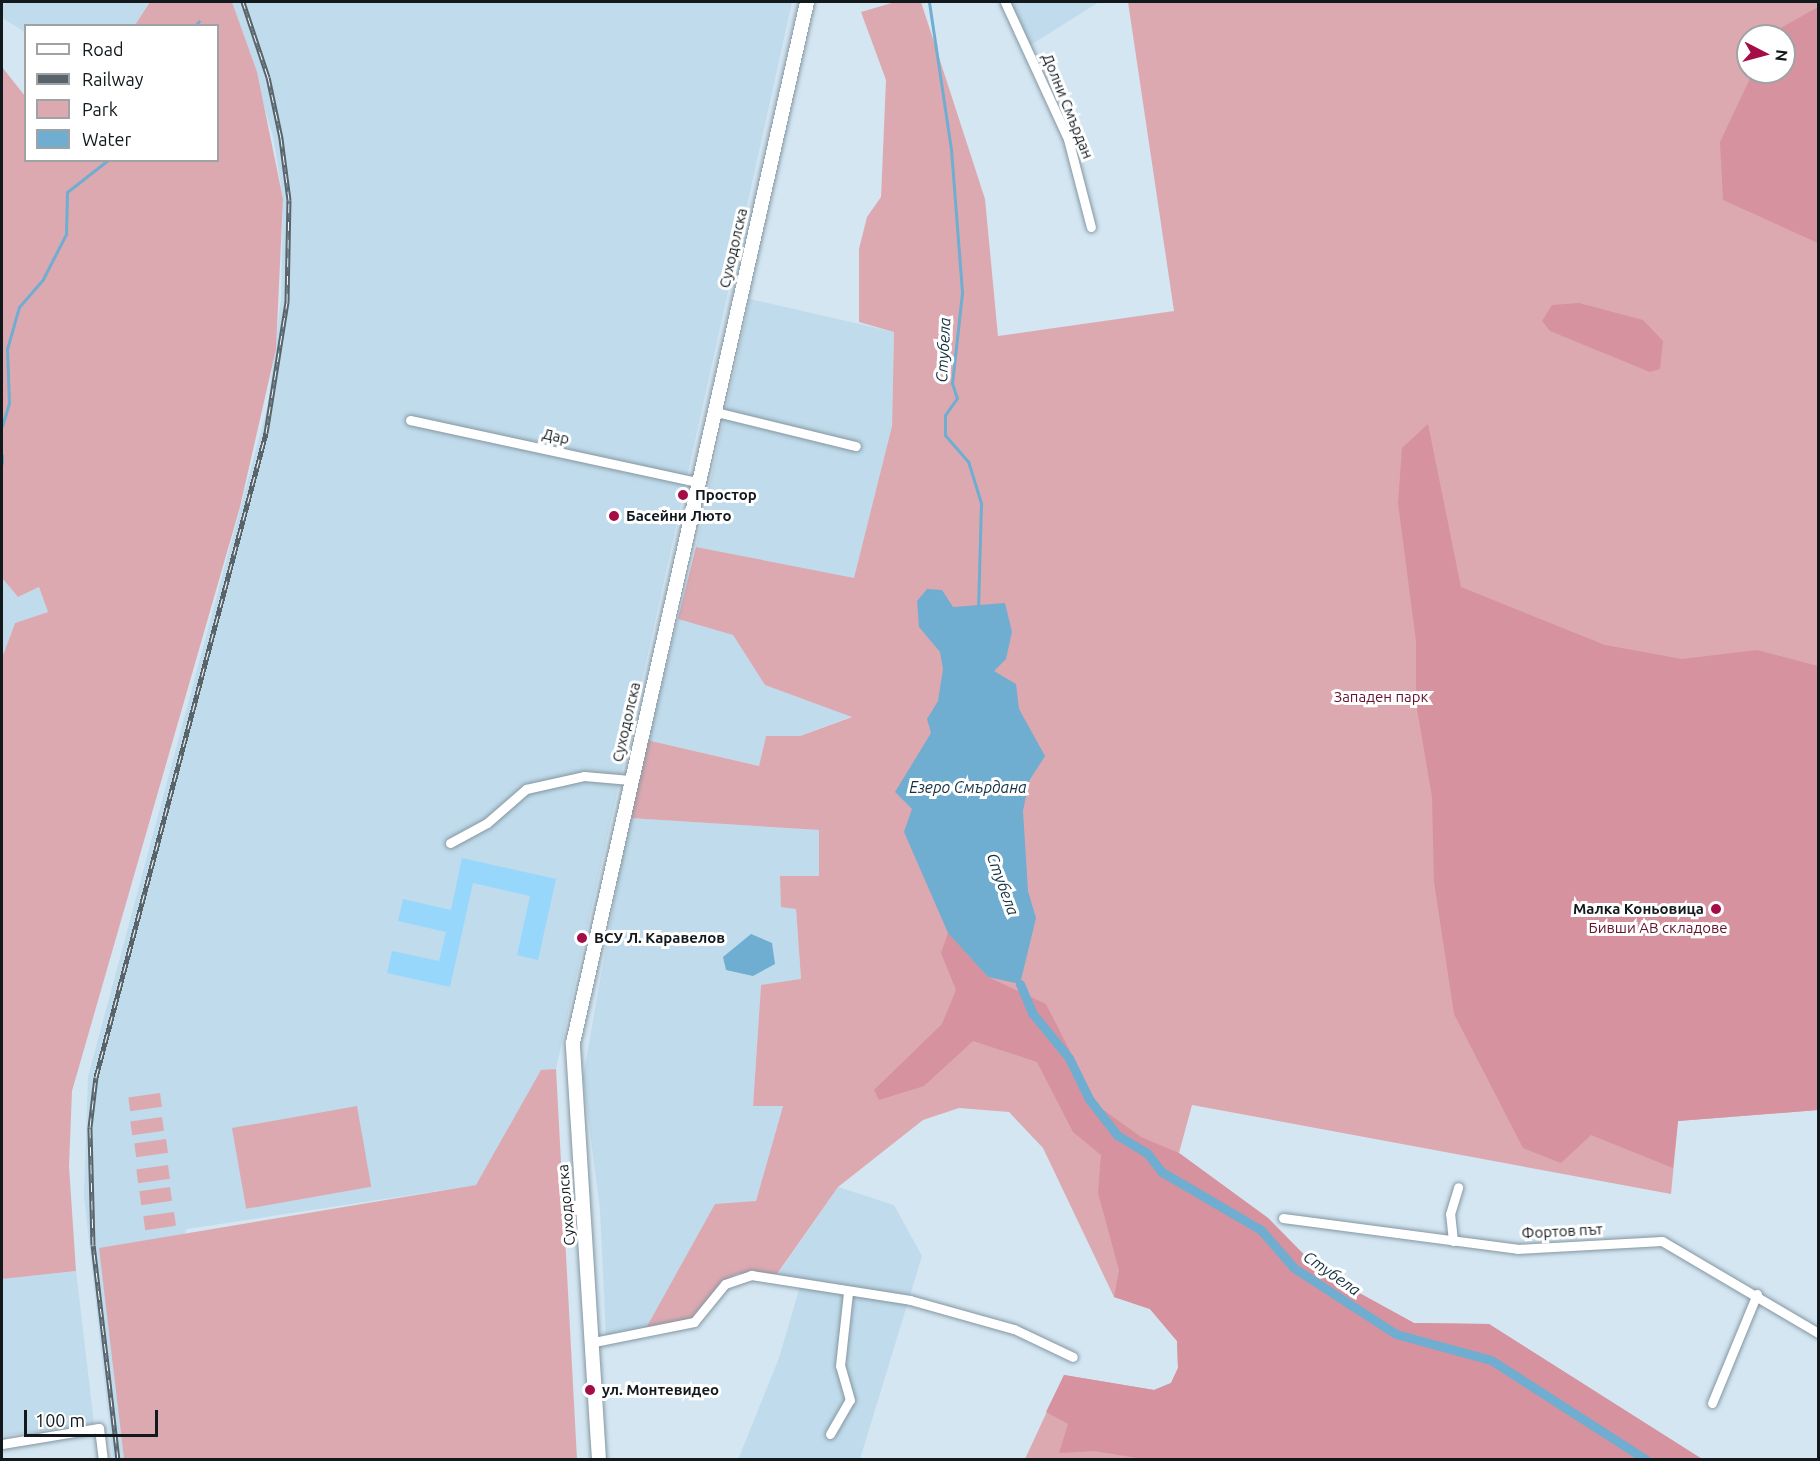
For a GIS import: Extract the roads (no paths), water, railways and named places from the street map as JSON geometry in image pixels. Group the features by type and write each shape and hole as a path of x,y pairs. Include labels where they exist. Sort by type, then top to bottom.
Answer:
{"street":[{"name":"Суходолска","path":"599,1460 594,1342 571,1069 630,780 712,411 807,2"},
{"name":"Долни Смърдан","path":"1005,2 1068,139 1091,227"},
{"path":"712,411 856,446"},
{"name":"Дар","path":"410,420 696,483"},
{"path":"450,843 487,823 514,794 526,789 584,776 630,780"},
{"path":"1453,1241 1450,1214 1458,1187"},
{"name":"Фортов път","path":"1283,1218 1517,1249 1662,1241 1757,1294 1818,1333"},
{"path":"594,1342 694,1322 725,1284 739,1276 848,1292 946,1310 1014,1329 1073,1357"},
{"path":"830,1434 850,1400 840,1366 848,1292"},
{"path":"1712,1403 1757,1294"},
{"path":"2,1444 99,1428 103,1460"}],"water":[{"name":"Езеро Смърдана","path":"927,589 942,590 953,607 1005,603 1012,632 1006,659 994,671 1016,684 1019,709 1045,756 1029,781 1023,811 1028,891 1036,918 1020,984 988,977 948,933 904,832 912,809 895,792 931,733 927,719 938,701 943,669 940,652 919,627 917,601"},
{"path":"751,934 772,943 775,964 753,976 726,970 723,957"}],"waterway":[{"name":"Стубела","path":"929,2 951,149 962,293 952,383 957,398 945,415 945,435 968,461 981,503 978,608"},
{"path":"2,426 9,403 7,349 19,307 43,279 66,234 67,192 105,162"},
{"path":"2,455 2,463"},
{"name":"Стубела","path":"1020,984 1033,1014 1069,1058 1089,1099 1117,1135 1147,1153 1162,1172 1261,1230 1294,1268 1396,1334 1491,1360 1647,1460"}],"railway":[{"path":"118,1460 93,1245 90,1127 96,1077 266,433 287,302 289,200 281,138 268,77 243,2"}],"place":[{"name":"Простор","path":"683,495"},
{"name":"Басейни Люто","path":"614,516"},
{"name":"Малка Коньовица","path":"1716,909"},
{"name":"ВСУ Л. Каравелов","path":"582,938"},
{"name":"ул. Монтевидео","path":"590,1390"}],"park label":[{"name":"Западен парк","path":"1381,697"},
{"name":"Бивши АВ складове","path":"1658,928"}]}
